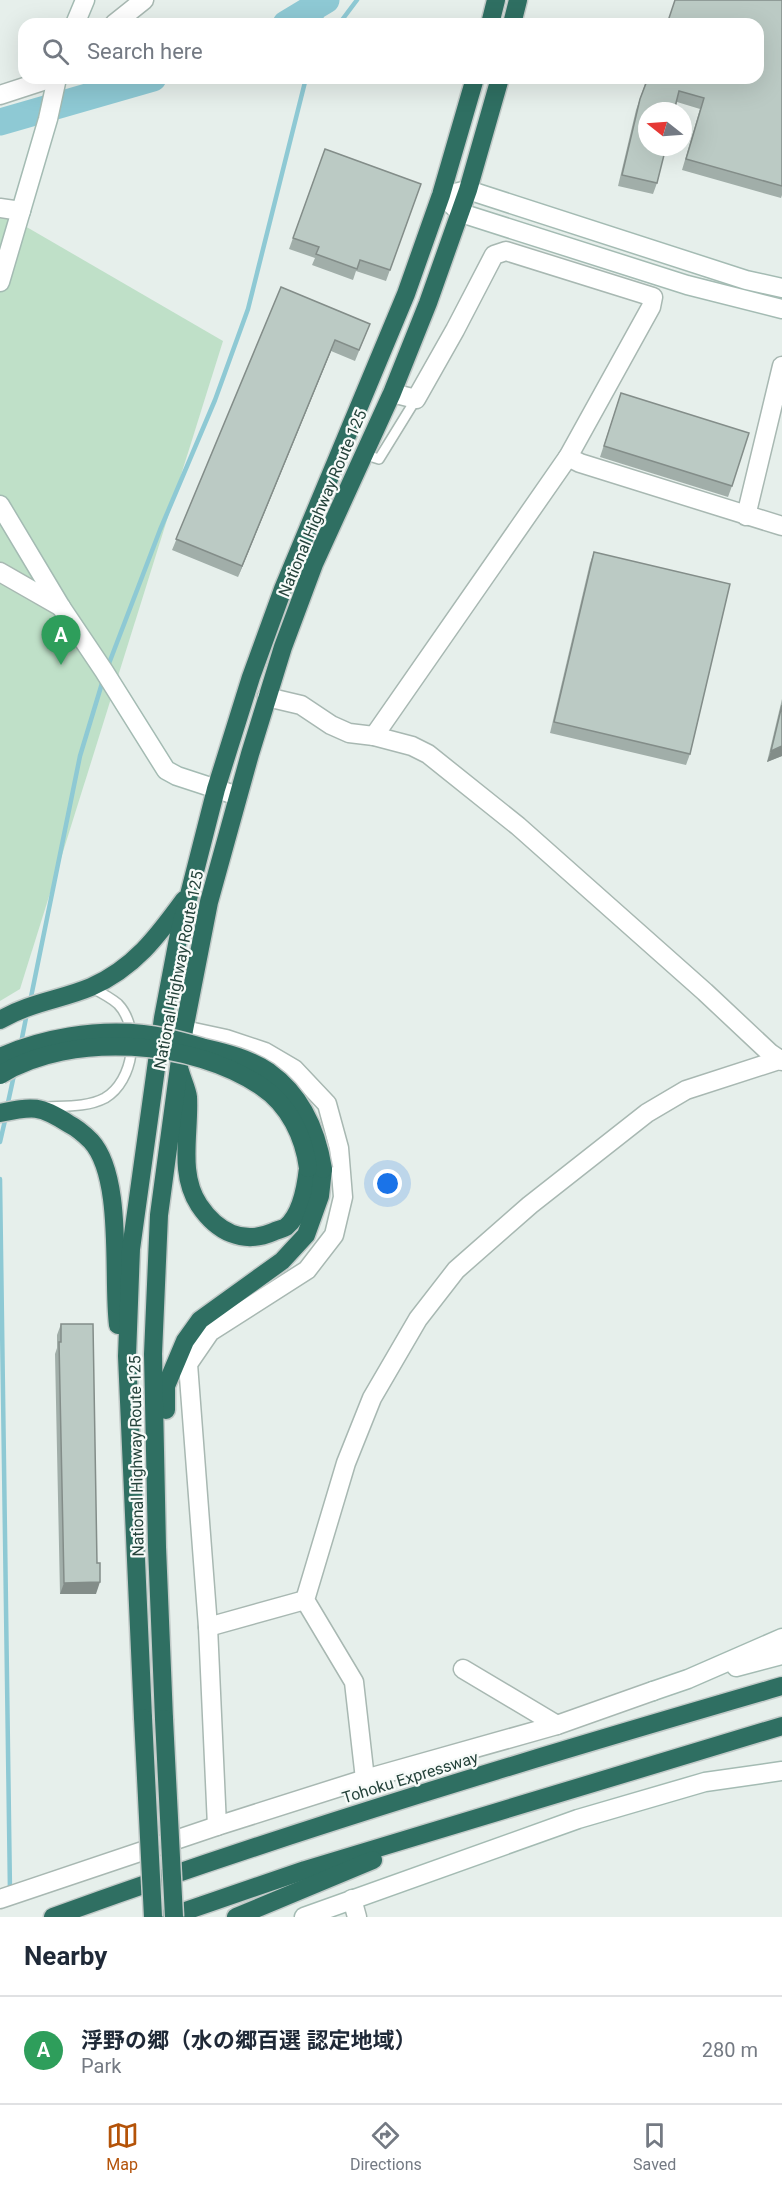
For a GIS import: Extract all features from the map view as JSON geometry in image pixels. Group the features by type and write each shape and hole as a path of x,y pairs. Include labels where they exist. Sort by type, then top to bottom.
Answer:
{"highway":[{"path":"492,18 496,0"},
{"path":"514,18 518,0"},
{"name":"National Highway Route 125","path":"153,1917 127,1356 133,1237 163,1018 188,893 216,789 251,677 283,589 406,294 441,195 474,84"},
{"name":"National Highway Route 125","path":"174,1917 157,1547 153,1354 159,1215 184,1030 209,902 267,697 314,564 392,393 461,213 498,84"},
{"path":"0,1020 18,1010 90,987 128,966 144,952 188,893"},
{"path":"0,1057 36,1043 107,1033 152,1035 232,1055 268,1072 290,1091 313,1128 320,1196 306,1235 282,1261 200,1320 184,1341 175,1360 166,1386 166,1515 157,1547"},
{"path":"0,1075 24,1062 47,1055 99,1048 169,1051 205,1060 247,1078 278,1101 288,1113 316,1168"},
{"path":"178,1067 188,1095 185,1143 190,1185 200,1206 219,1228 234,1235 260,1238 286,1227 296,1213 316,1168"},
{"path":"0,1113 28,1108 58,1117 92,1142 106,1169 114,1212 117,1324 127,1356"},
{"name":"Tohoku Expressway","path":"53,1917 160,1878 342,1819 549,1754 782,1686"},
{"path":"168,1917 305,1870 782,1726"},
{"path":"236,1917 460,1823"}],"street":[{"path":"78,18 85,0"},
{"path":"122,18 144,0"},
{"path":"0,94 33,84"},
{"path":"0,282 48,119 53,84"},
{"path":"441,195 468,190 746,280 782,288"},
{"path":"441,195 461,213 687,285 782,309"},
{"path":"0,208 21,211"},
{"path":"374,736 568,457 651,307 652,297 506,251 494,255 416,399 392,393"},
{"path":"746,516 782,366"},
{"path":"568,457 580,463 782,526"},
{"path":"0,505 61,607 166,770 177,776 238,796"},
{"path":"0,572 61,607"},
{"path":"267,697 301,705 331,725 349,733 374,736 412,746 428,754 518,826 705,992 770,1053 781,1060"},
{"path":"184,1030 226,1039 265,1052 294,1069 327,1104 339,1148 343,1197 334,1235 307,1270 210,1332 188,1364 208,1627 217,1826"},
{"path":"365,1779 354,1682 305,1600 346,1463 372,1398 417,1319 456,1270 530,1205 647,1113 686,1090 781,1060"},
{"path":"208,1627 305,1600"},
{"path":"688,1679 782,1638"},
{"path":"0,1899 365,1779 557,1725 688,1679 782,1654"},
{"path":"463,1669 557,1725"},
{"path":"304,1917 578,1819 782,1760"},
{"path":"705,1782 782,1772"},
{"path":"352,1899 357,1917"}],"lane":[{"path":"363,454 379,459 416,399"},
{"path":"28,1108 93,1103 107,1097 122,1084 130,1065 131,1030 119,1005 90,987"}],"green space":[{"path":"0,214 18,222 223,341 20,989 0,1001"}],"building":[{"path":"675,0 782,0 782,186 686,159 687,156 692,156 692,139 704,98 679,91 676,102 639,102 646,84 764,84 764,18 669,18"},
{"path":"638,107 638,156 664,156 657,183 622,175"},
{"path":"325,149 421,184 390,270 360,260 357,269 316,254 319,247 293,238"},
{"path":"281,287 370,324 359,350 335,340 242,566 176,539"},
{"path":"621,393 749,433 732,486 604,446"},
{"path":"594,552 730,584 690,754 554,722"},
{"path":"782,705 782,746 771,751"},
{"path":"61,1324 93,1324 97,1563 100,1563 100,1582 64,1583 59,1342 61,1342"}],"waterway":[{"path":"321,18 325,0"},
{"path":"296,18 326,0"},
{"path":"344,18 357,0"},
{"path":"0,122 132,84"},
{"path":"108,666 160,530 215,400 248,309 304,84"},
{"path":"30,1002 80,756 103,680"},
{"path":"21,1043 27,1013"},
{"path":"7,1107 14,1075"},
{"path":"0,1142 6,1116"},
{"path":"0,1179 10,1892"}],"place":[{"name":"浮野の郷（水の郷百選 認定地域）","path":"61,665"}]}
